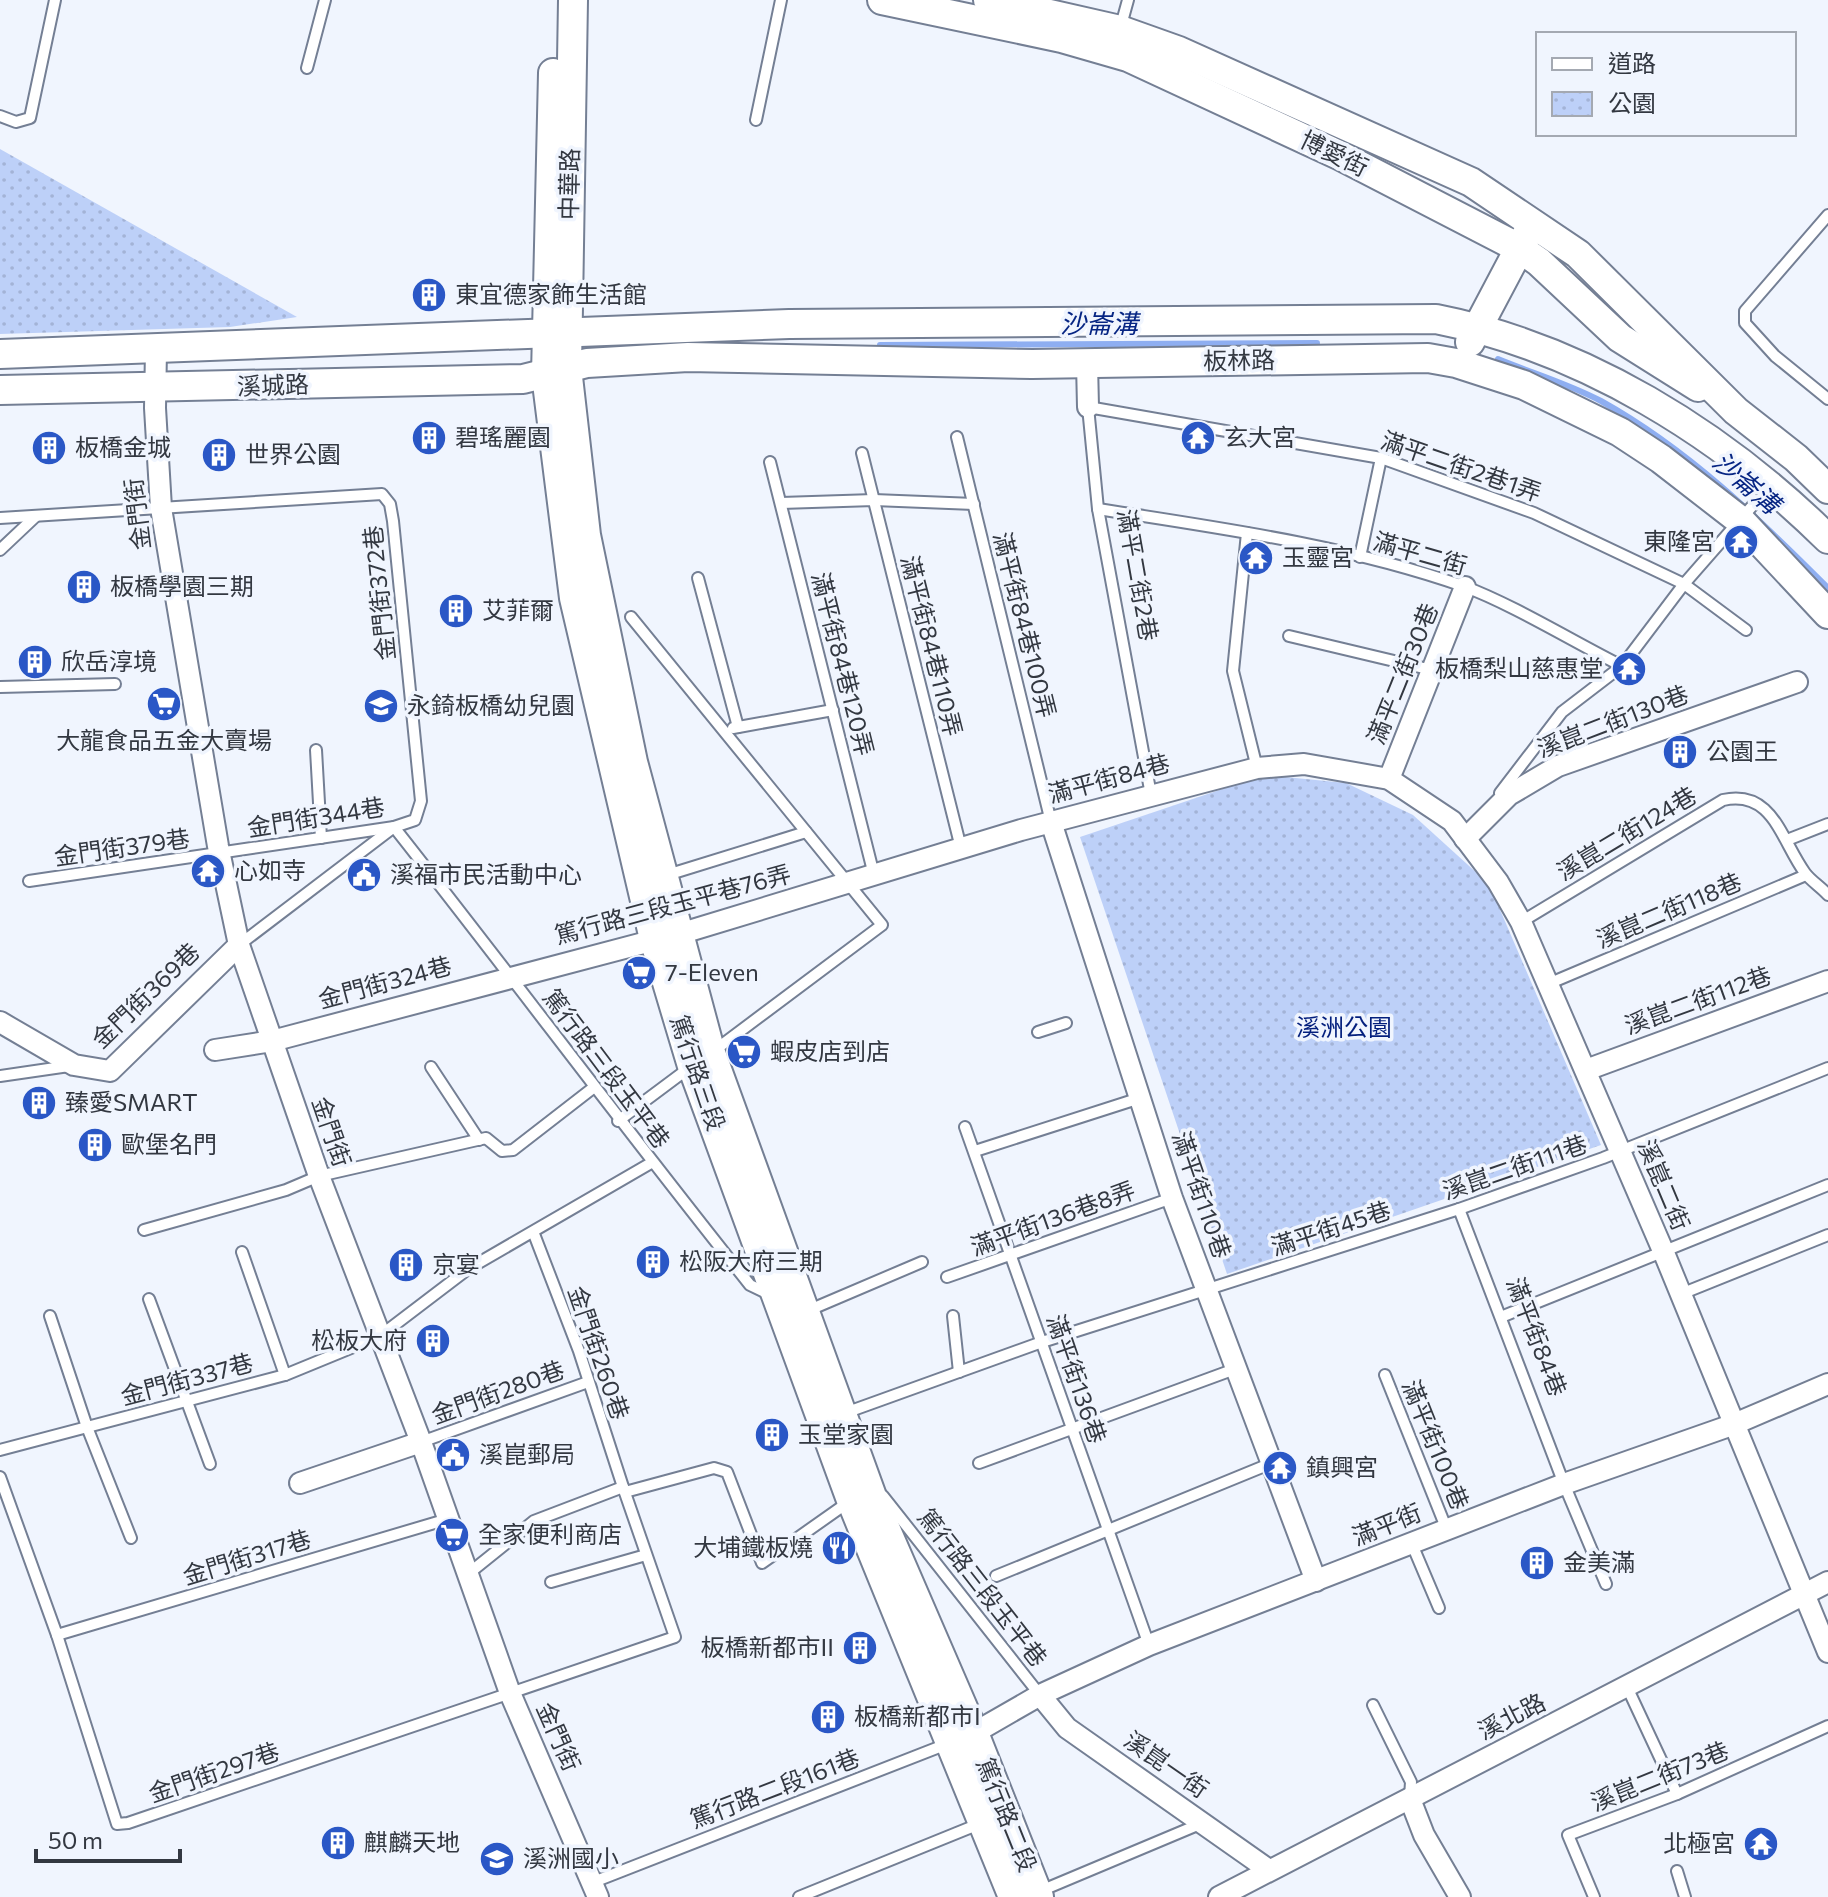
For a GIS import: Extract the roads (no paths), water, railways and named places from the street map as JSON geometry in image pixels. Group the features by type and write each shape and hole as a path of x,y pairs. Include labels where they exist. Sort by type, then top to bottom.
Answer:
{"street":[{"name":"中華路","path":"555,0 556,371"},
{"name":"中華路","path":"556,334 573,0"},
{"name":"博愛街","path":"882,0 1062,38 1179,51 1471,182 1578,254 1628,299 1736,411"},
{"name":"博愛街","path":"988,0 1115,42 1128,57 1341,156 1519,248 1539,262 1620,338 1736,411 1796,458 1828,489"},
{"path":"1456,363 1479,327 1533,223"},
{"name":"板林路","path":"556,334 789,324 1222,319 1436,319 1479,327"},
{"path":"1479,327 1588,370 1684,422 1781,492 1828,539"},
{"name":"溪城路","path":"0,354 556,334"},
{"name":"金門街","path":"156,349 161,508 220,854 239,945 319,1176 421,1442 510,1693 594,1890"},
{"name":"板林路","path":"556,371 587,363 688,357 1087,363 1428,358 1456,363 1524,385 1620,432 1747,514 1828,614"},
{"name":"滿平二街2巷","path":"1087,363 1088,407"},
{"name":"溪城路","path":"0,390 523,379 556,371"},
{"name":"篤行路三段","path":"556,371 633,762 662,877 665,937"},
{"name":"篤行路三段","path":"556,371 574,598 665,937 777,1298 851,1500 961,1738"},
{"name":"滿平二街30巷","path":"1389,779 1465,587"},
{"name":"溪崑二街130巷","path":"1465,839 1509,795 1558,766 1797,682"},
{"name":"滿平街84巷","path":"848,883 1051,822 1257,768 1304,764 1389,779"},
{"name":"溪崑二街","path":"1389,779 1452,821 1498,882 1521,922 1664,1253 1802,1596 1828,1652"},
{"name":"滿平街110巷","path":"1051,822 1172,1198 1316,1581"},
{"name":"篤行路三段玉平巷76弄","path":"512,976 665,937 848,883"},
{"name":"金門街369巷","path":"3,1028 74,1065 110,1071 239,945"},
{"name":"金門街324巷","path":"215,1050 272,1041 512,976"},
{"name":"溪崑二街112巷","path":"1586,1070 1828,981"},
{"name":"篤行路三段","path":"702,1059 805,1312 961,1738"},
{"name":"滿平街","path":"961,1738 1040,1695 1149,1645 1564,1484 1732,1425 1828,1384"},
{"path":"300,1483 421,1442"},
{"name":"溪北路","path":"1219,1897 1828,1582"},
{"name":"溪崑一街","path":"1040,1695 1067,1728 1269,1870"},
{"name":"篤行路二段","path":"961,1738 981,1823 1030,1896"},
{"name":"篤行路二段","path":"961,1738 1030,1896"},
{"path":"1410,1799 1424,1835 1460,1897"}],"lane":[{"path":"0,116 16,122 30,118 55,0"},
{"path":"307,68 325,0"},
{"path":"756,120 781,0"},
{"path":"1115,42 1128,0"},
{"path":"1828,215 1745,311 1745,323 1775,356 1828,399"},
{"name":"滿平二街2巷1弄","path":"1088,407 1381,458 1534,513 1684,584 1746,630"},
{"name":"滿平二街2巷","path":"1088,407 1098,509 1151,795"},
{"name":"滿平街84巷100弄","path":"957,437 1051,822"},
{"name":"滿平街84巷110弄","path":"862,453 961,848"},
{"path":"1360,557 1381,458"},
{"name":"滿平街84巷120弄","path":"770,462 874,875"},
{"name":"金門街372巷","path":"161,508 382,494 390,504 393,521 417,769"},
{"path":"781,503 874,500 974,504"},
{"path":"0,518 161,508"},
{"name":"滿平二街","path":"1098,509 1247,533 1360,557 1465,587 1622,666"},
{"path":"1465,839 1562,712 1622,666 1684,584 1747,514"},
{"path":"0,550 36,516"},
{"path":"1247,533 1233,671 1257,768"},
{"path":"698,578 738,727"},
{"path":"618,1121 882,925 631,617"},
{"path":"1289,636 1432,670"},
{"path":"0,687 115,684"},
{"path":"723,730 833,710"},
{"path":"316,750 321,838"},
{"name":"金門街344巷","path":"220,854 394,827 415,820 421,801 417,769"},
{"name":"溪崑二街124巷","path":"1521,922 1723,800 1740,796 1759,802 1787,840"},
{"path":"1828,824 1787,840 1806,875 1828,895"},
{"path":"239,945 394,827"},
{"name":"篤行路三段玉平巷","path":"394,827 512,976 618,1121 750,1285 805,1312"},
{"name":"篤行路三段玉平巷76弄","path":"662,877 806,832"},
{"name":"金門街379巷","path":"29,881 220,854"},
{"name":"溪崑二街118巷","path":"1548,984 1806,875"},
{"path":"1038,1032 1066,1023"},
{"path":"0,1076 74,1065"},
{"path":"431,1067 482,1139 502,1151 513,1150 593,1088"},
{"name":"溪崑二街111巷","path":"1422,1221 1620,1150 1828,1068"},
{"path":"975,1151 1142,1097"},
{"name":"滿平街136巷","path":"965,1127 1149,1645"},
{"path":"144,1230 286,1190 319,1176 482,1139"},
{"name":"金門街337巷","path":"0,1450 285,1375 380,1336 468,1269 534,1234 651,1163"},
{"path":"1501,1317 1828,1185"},
{"name":"滿平街136巷8弄","path":"947,1277 1172,1198"},
{"name":"滿平街84巷","path":"1459,1209 1564,1484 1606,1584"},
{"name":"滿平街45巷","path":"843,1413 1042,1342 1422,1221"},
{"name":"金門街260巷","path":"510,1693 675,1637 534,1234"},
{"path":"1679,1295 1828,1235"},
{"path":"242,1252 285,1375"},
{"path":"805,1312 922,1262"},
{"path":"149,1299 184,1402 210,1464"},
{"path":"50,1316 87,1427 131,1538"},
{"path":"953,1316 959,1372"},
{"path":"979,1463 1235,1369"},
{"name":"滿平街100巷","path":"1385,1375 1447,1530"},
{"name":"金門街280巷","path":"421,1442 588,1382"},
{"path":"996,1576 1272,1463"},
{"path":"467,1575 534,1521 624,1489 714,1468 727,1472 762,1563 851,1500"},
{"name":"篤行路三段玉平巷","path":"862,1469 1040,1695"},
{"path":"0,1477 57,1635"},
{"name":"金門街317巷","path":"57,1635 448,1519"},
{"path":"1411,1542 1439,1608"},
{"path":"551,1582 646,1555"},
{"name":"金門街297巷","path":"57,1635 117,1824 128,1823 510,1693"},
{"path":"1627,1687 1677,1794"},
{"path":"1373,1705 1411,1782 1410,1799"},
{"name":"溪崑二街73巷","path":"1594,1897 1568,1835 1677,1794 1828,1726"},
{"name":"篤行路二段161巷","path":"594,1890 961,1738"},
{"path":"799,1897 981,1823"},
{"path":"1030,1896 1202,1823"},
{"path":"1677,1871 1685,1897"}],"waterway":[{"name":"沙崙溝","path":"880,345 1317,343"},
{"name":"沙崙溝","path":"1498,359 1589,395 1664,441 1749,511 1828,588"}],"place":[{"name":"東宜德家飾生活館","path":"429,295"},
{"name":"碧瑤麗園","path":"429,438"},
{"name":"玄大宮","path":"1198,438"},
{"name":"板橋金城","path":"49,448"},
{"name":"世界公園","path":"219,455"},
{"name":"東隆宮","path":"1741,542"},
{"name":"玉靈宮","path":"1256,558"},
{"name":"板橋學園三期","path":"84,587"},
{"name":"艾菲爾","path":"456,611"},
{"name":"欣岳淳境","path":"35,662"},
{"name":"板橋梨山慈惠堂","path":"1629,669"},
{"name":"大龍食品五金大賣場","path":"164,704"},
{"name":"永錡板橋幼兒園","path":"381,706"},
{"name":"公園王","path":"1680,752"},
{"name":"心如寺","path":"208,871"},
{"name":"溪福市民活動中心","path":"364,875"},
{"name":"7-Eleven","path":"639,973"},
{"name":"蝦皮店到店","path":"744,1052"},
{"name":"臻愛SMART","path":"39,1103"},
{"name":"歐堡名門","path":"95,1145"},
{"name":"松阪大府三期","path":"653,1262"},
{"name":"京宴","path":"406,1265"},
{"name":"松板大府","path":"433,1341"},
{"name":"玉堂家園","path":"772,1435"},
{"name":"溪崑郵局","path":"453,1455"},
{"name":"鎮興宮","path":"1280,1468"},
{"name":"全家便利商店","path":"452,1535"},
{"name":"大埔鐵板燒","path":"839,1548"},
{"name":"金美滿","path":"1537,1563"},
{"name":"板橋新都市II","path":"860,1648"},
{"name":"板橋新都市I","path":"828,1717"},
{"name":"麒麟天地","path":"338,1843"},
{"name":"北極宮","path":"1761,1844"},
{"name":"溪洲國小","path":"497,1859"}],"park label":[{"name":"溪洲公園","path":"1344,1028"}]}
